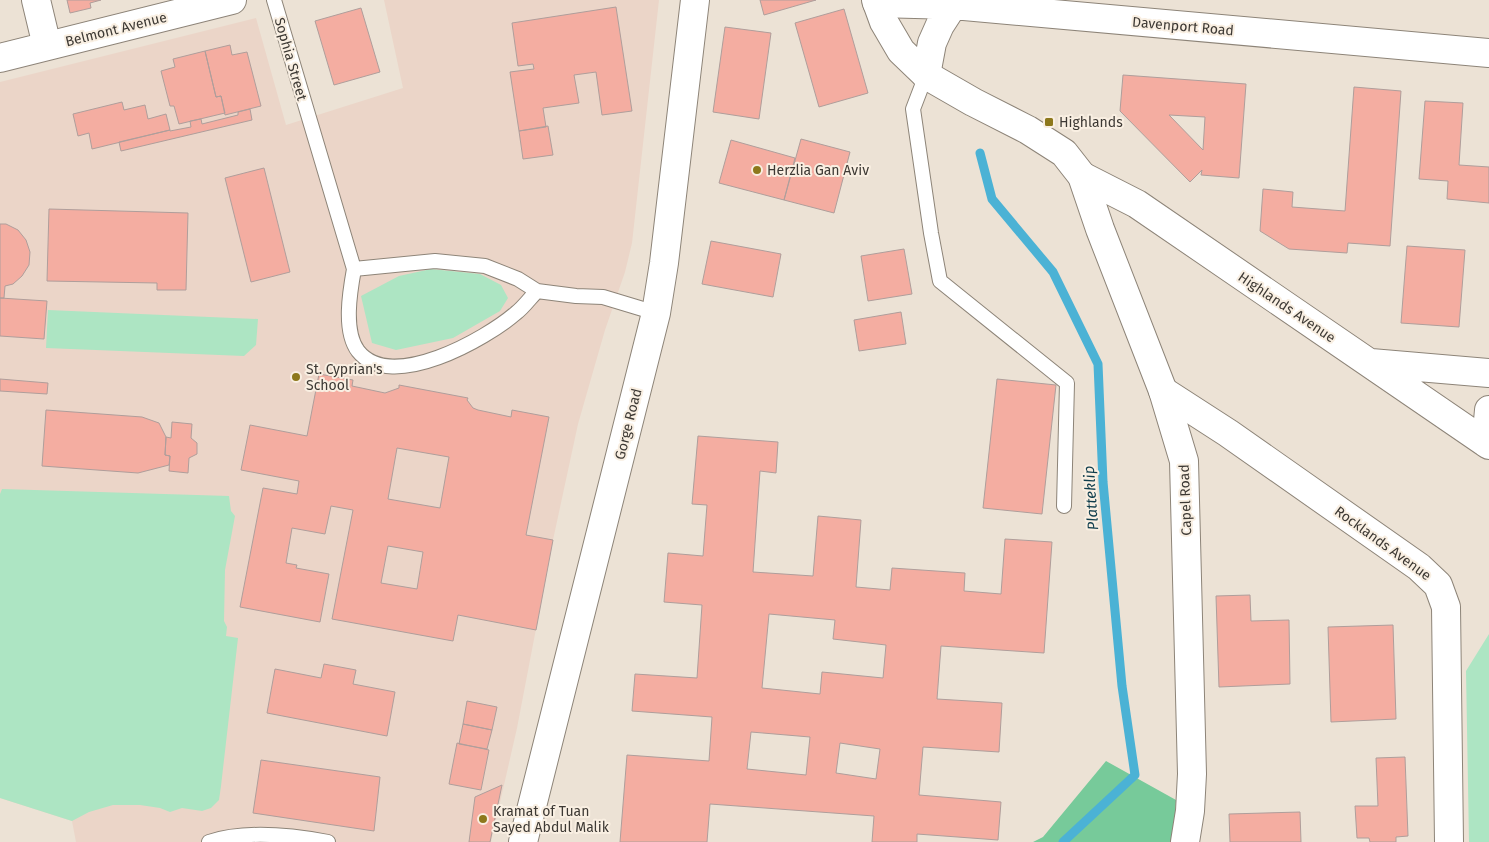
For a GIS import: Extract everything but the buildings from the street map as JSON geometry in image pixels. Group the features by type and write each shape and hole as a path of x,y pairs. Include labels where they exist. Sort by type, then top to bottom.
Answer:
{"street":[{"path":"36,0 47,46"},
{"name":"Belmont Avenue","path":"0,58 232,0"},
{"name":"Gorge Road","path":"523,842 656,313 664,263 695,0"},
{"path":"877,1 884,22 902,51 926,75 1028,130 1064,153 1082,176"},
{"name":"Davenport Road","path":"877,1 953,5 1489,53"},
{"path":"926,75 932,43 940,25 953,5"},
{"name":"Highlands Avenue","path":"1082,176 1137,204 1488,444"},
{"name":"Capel Road","path":"1082,176 1100,229 1163,391 1184,461 1192,774 1186,842"},
{"path":"1370,363 1489,373"},
{"name":"Rocklands Avenue","path":"1163,391 1252,449 1419,567 1438,584 1446,607 1449,842"},
{"path":"1488,444 1489,410"}],"lane":[{"name":"Sophia Street","path":"274,0 354,269"},
{"path":"926,75 913,109 940,281 1067,383 1064,506"},
{"path":"537,291 518,312 500,326 448,355 404,366 386,367 371,362 358,350 351,332 349,295 354,269 435,261 485,266 518,279 537,291 576,296 603,296 656,313"},
{"path":"209,842 237,836 294,836 328,842"}],"shaded area":[{"name":"St. Cyprian's School","path":"384,0 659,0 632,243 625,272 605,330 578,424 553,540 517,728 491,842 76,842 72,821 0,798 0,82 256,18 286,125 403,88"}],"green space":[{"path":"431,269 480,274 501,285 508,298 500,311 453,338 396,350 372,343 361,296 399,276"},
{"path":"48,310 258,319 256,345 244,356 46,348"},
{"path":"2,489 229,496 231,511 235,516 225,570 224,621 227,627 226,636 238,638 219,800 211,808 202,811 182,808 170,812 160,808 140,805 113,805 89,812 72,821 0,798 0,494"},
{"path":"1489,634 1489,842 1469,842 1466,671"},
{"path":"1106,761 1176,800 1173,842 1033,842 1043,837"}],"waterway":[{"name":"Platteklip","path":"980,153 992,199 1053,272 1098,364 1103,482 1122,686 1135,775 1063,842"}],"place":[{"name":"Highlands","path":"1049,122"},
{"name":"Herzlia Gan Aviv","path":"757,170"},
{"name":"St. Cyprian's School","path":"296,377"},
{"name":"Kramat of Tuan Sayed Abdul Malik","path":"483,819"}]}
